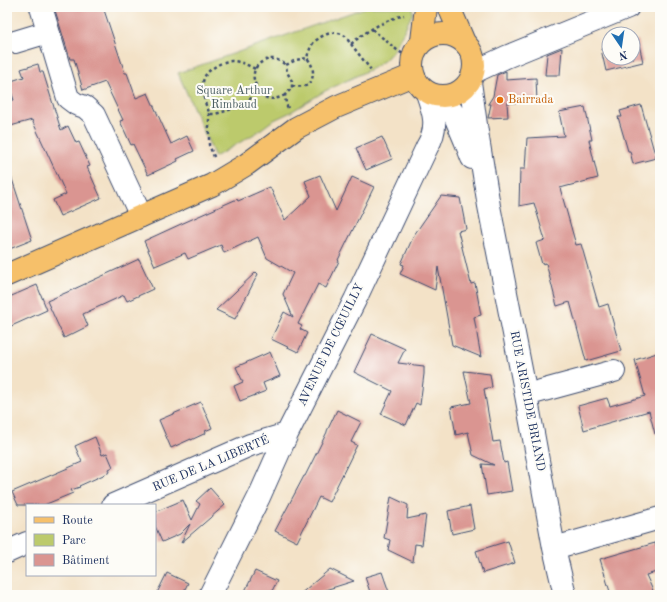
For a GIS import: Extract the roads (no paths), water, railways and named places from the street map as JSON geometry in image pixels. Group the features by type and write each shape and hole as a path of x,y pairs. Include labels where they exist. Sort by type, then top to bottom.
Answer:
{"main road":[{"path":"7,275 222,179 247,164 296,128 336,107 381,88 416,59 432,36 443,34 455,36 464,42 471,50 474,61 472,77 464,88 458,93 450,96 434,95 421,88 416,82 416,59 426,7"},
{"path":"449,7 464,42"}],"street":[{"path":"41,7 68,98 76,104 85,107 94,115 141,216"},
{"path":"472,77 506,57 628,7"},
{"path":"15,42 48,32"},
{"name":"RUE ARISTIDE BRIAND","path":"472,77 477,132 489,206 554,548 560,594"},
{"name":"RUE ARISTIDE BRIAND","path":"434,95 454,114 457,120 489,206"},
{"name":"AVENUE DE CŒUILLY","path":"210,595 259,497 287,434 432,139 435,120 433,109 434,95"},
{"path":"526,395 614,371"},
{"name":"RUE DE LA LIBERTÉ","path":"115,504 250,445 287,434"},
{"path":"554,548 660,518"},
{"path":"7,552 26,543"}],"place":[{"name":"Bairrada","path":"500,100"}],"park label":[{"name":"Square Arthur Rimbaud","path":"234,98"}]}
